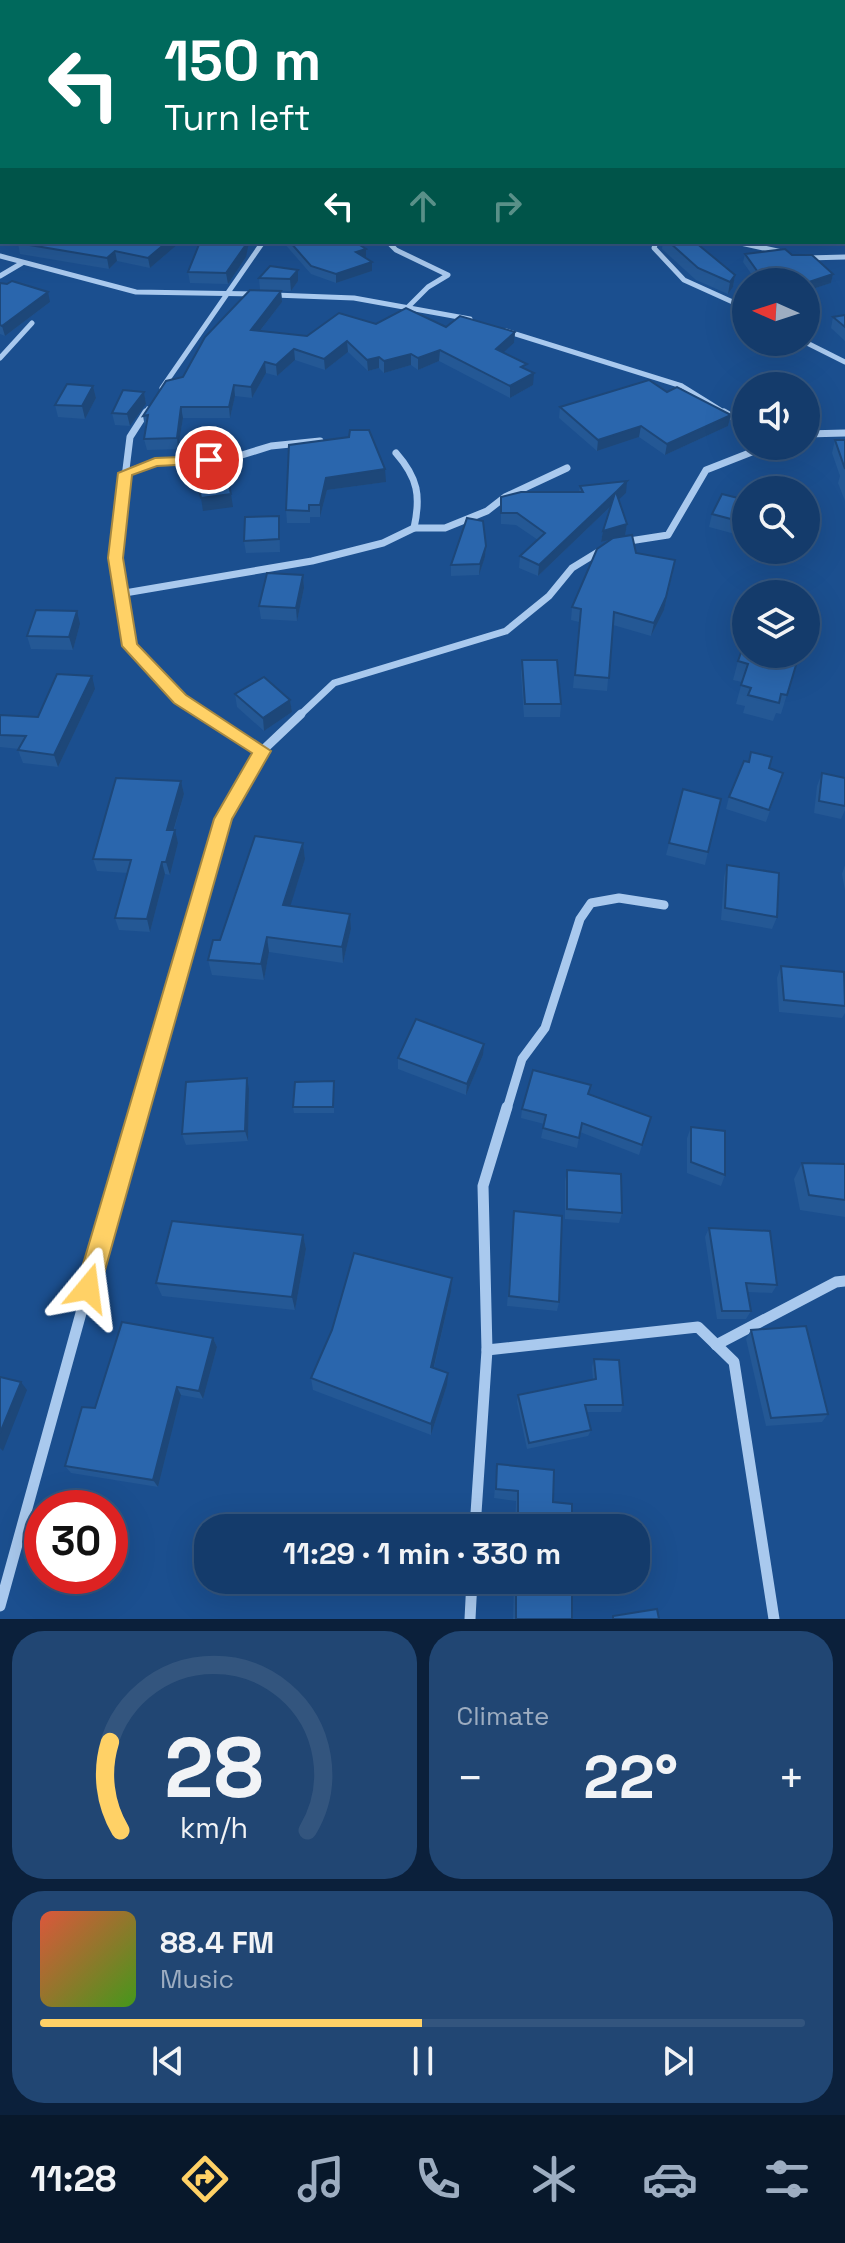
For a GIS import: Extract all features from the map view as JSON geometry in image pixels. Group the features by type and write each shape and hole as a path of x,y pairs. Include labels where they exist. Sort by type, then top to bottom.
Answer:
{"street":[{"path":"262,244 130,437 115,558 130,646 180,699 262,751"},
{"path":"390,244 396,250 448,275 420,292 408,307"},
{"path":"655,244 654,248 684,280 732,302"},
{"path":"745,244 786,253"},
{"path":"0,256 136,292 354,298 475,321"},
{"path":"800,256 845,257"},
{"path":"0,276 22,263"},
{"path":"0,358 32,323"},
{"path":"490,326 642,377 682,386 732,416"},
{"path":"820,350 845,362"},
{"path":"820,434 845,433"},
{"path":"125,473 155,462 229,459 271,446 331,441"},
{"path":"396,453 410,468 422,495 414,528"},
{"path":"0,1606 148,1073 223,819 262,751 334,683 506,631 549,596 572,568 609,545 668,535 706,470 732,460"},
{"path":"119,594 312,561 383,543 414,528 445,528 487,511 505,497 567,468"},
{"path":"476,1514 487,1350 483,1186 522,1059 545,1028 580,919 591,903 619,898 664,905"},
{"path":"716,1345 836,1282 845,1281"},
{"path":"487,1350 698,1327 734,1362 774,1619"},
{"path":"470,1619 471,1594"}],"building":[{"path":"24,244 165,244 148,258 115,251 107,258"},
{"path":"199,244 246,244 226,273 188,272"},
{"path":"292,244 358,244 366,249 356,252 372,262 336,274 311,266"},
{"path":"671,244 697,244 732,273 730,282 698,268"},
{"path":"785,249 792,255 812,255 833,274 820,278 820,268 755,268 745,254"},
{"path":"270,266 298,270 290,279 259,278"},
{"path":"12,281 48,292 2,326 0,283"},
{"path":"250,290 281,291 251,330 307,336 339,313 376,324 406,308 446,327 460,316 515,332 496,349 527,364 521,367 534,373 510,386 440,350 418,358 411,354 384,361 379,357 367,360 347,341 324,359 294,349 276,365 265,362 251,387 234,385 229,407 181,407 177,438 144,439 148,415 143,416 166,381 183,377 205,337"},
{"path":"845,315 845,327 833,317"},
{"path":"649,380 667,392 677,387 731,415 667,444 641,426 598,440 560,407"},
{"path":"67,384 93,386 82,406 55,405"},
{"path":"123,390 144,392 127,414 112,413"},
{"path":"350,430 369,430 385,469 326,478 320,505 309,505 309,511 286,510 289,445 349,437"},
{"path":"835,440 845,440 845,469"},
{"path":"223,459 231,494 201,498 193,464"},
{"path":"627,481 616,492 627,524 603,531 615,493 539,565 520,556 545,533 517,513 501,513 501,497 521,492 583,492 580,486"},
{"path":"722,494 732,496 732,519 712,514"},
{"path":"279,516 279,539 244,541 245,517"},
{"path":"467,518 483,521 486,546 480,564 451,565"},
{"path":"632,535 636,553 675,560 666,597 654,623 614,612 609,678 575,675 581,609 572,607 597,549 613,538"},
{"path":"267,573 303,575 296,608 259,606"},
{"path":"36,610 77,611 69,637 27,636"},
{"path":"522,660 557,660 561,704 525,704"},
{"path":"747,668 795,668 787,695 781,694 779,703 748,695 751,688 741,685"},
{"path":"57,674 92,676 54,755 18,750 26,736 0,735 0,715 38,717"},
{"path":"264,677 290,700 263,718 235,694"},
{"path":"751,752 772,757 769,768 783,773 769,810 729,797 744,761 749,762"},
{"path":"822,773 845,778 845,806 819,801"},
{"path":"116,778 181,781 167,830 175,830 166,862 162,862 147,919 115,918 131,860 93,859"},
{"path":"683,789 721,799 708,852 669,843"},
{"path":"255,836 303,843 283,905 350,914 342,947 267,937 261,964 208,960 213,940 220,940"},
{"path":"727,865 779,873 777,917 725,908"},
{"path":"781,966 844,972 845,1006 784,1000"},
{"path":"416,1019 484,1044 467,1084 398,1058"},
{"path":"533,1070 591,1085 588,1094 651,1117 642,1145 582,1123 579,1138 543,1128 546,1115 522,1109"},
{"path":"247,1078 245,1131 182,1134 186,1082"},
{"path":"334,1081 333,1107 293,1107 295,1082"},
{"path":"691,1127 725,1131 725,1175 691,1162"},
{"path":"802,1163 845,1164 845,1200 809,1195"},
{"path":"567,1170 621,1174 622,1213 567,1209"},
{"path":"514,1211 562,1216 559,1302 509,1296"},
{"path":"172,1221 303,1235 292,1297 156,1283"},
{"path":"709,1228 770,1231 777,1285 746,1283 751,1311 722,1311"},
{"path":"354,1253 452,1278 431,1367 448,1373 431,1424 311,1378 332,1330"},
{"path":"122,1322 213,1338 199,1391 177,1387 153,1480 65,1466 82,1407 95,1408"},
{"path":"806,1326 828,1414 771,1418 751,1330"},
{"path":"594,1359 619,1360 623,1405 585,1405 591,1430 529,1443 518,1395 596,1379"},
{"path":"0,1377 21,1382 0,1433"},
{"path":"497,1464 554,1470 553,1502 572,1504 572,1514 518,1514 518,1491 496,1489"},
{"path":"516,1594 572,1594 572,1619 516,1619"},
{"path":"657,1609 659,1619 613,1619 613,1616"}],"route":[{"path":"88,1288 223,819 262,751 180,699 130,646 119,594 115,558 125,473 155,462 209,460"}]}
